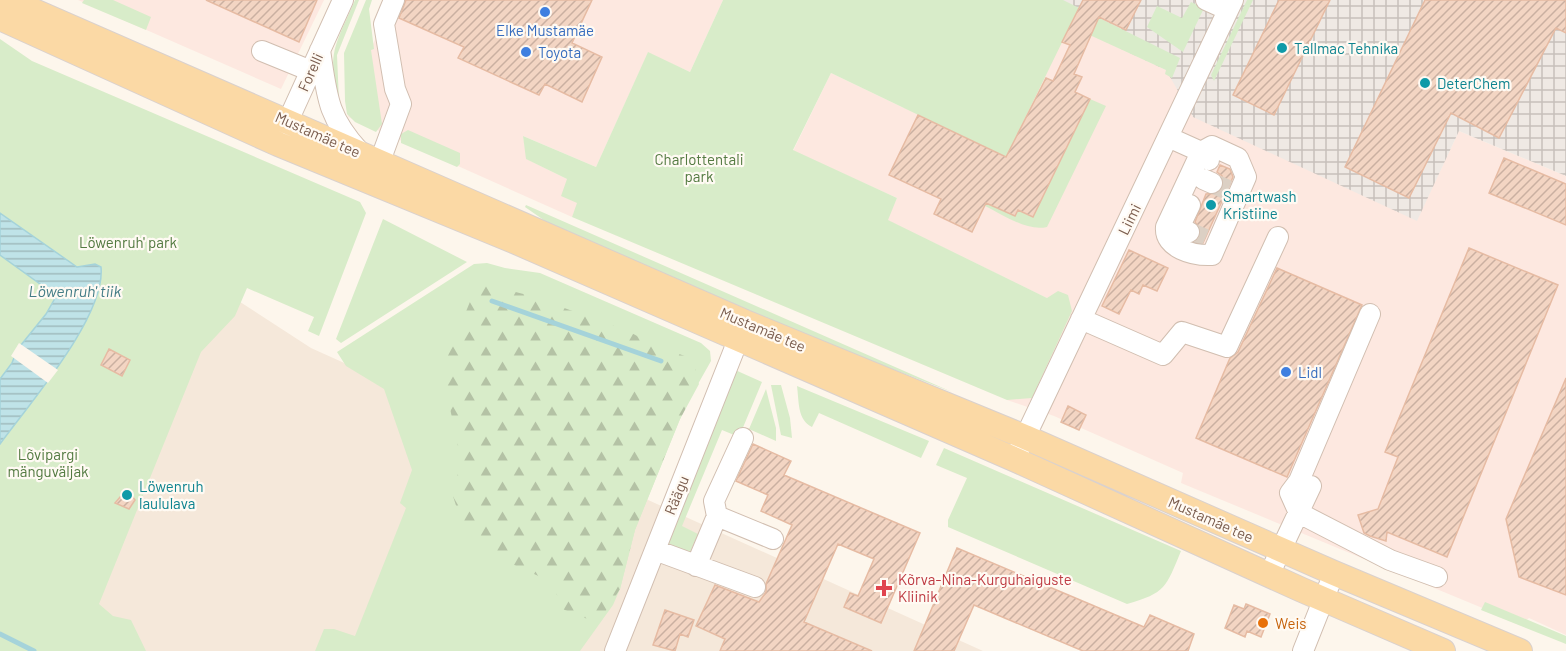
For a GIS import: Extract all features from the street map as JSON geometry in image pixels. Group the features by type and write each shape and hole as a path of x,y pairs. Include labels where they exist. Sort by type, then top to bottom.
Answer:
{"main road":[{"name":"Mustamäe tee","path":"9,0 745,322 1025,437 1334,573 1520,651"},
{"name":"Mustamäe tee","path":"0,18 278,144 516,242 1016,460 1323,600 1443,651"}],"street":[{"name":"Forelli","path":"278,144 343,0"},
{"path":"320,50 332,113 340,130 371,158 401,104 395,89 384,24 394,0"},
{"path":"1206,0 1231,5"},
{"name":"Liimi","path":"1016,460 1231,5"},
{"path":"261,51 311,71"},
{"path":"1168,137 1220,178"},
{"path":"1196,230 1220,178"},
{"path":"1196,230 1220,178"},
{"path":"1196,230 1220,178"},
{"path":"1081,319 1163,355 1182,332 1227,346 1278,237"},
{"path":"1370,314 1299,481 1290,492 1299,513 1390,560 1437,577"},
{"name":"Räägu","path":"615,651 738,340"},
{"path":"696,566 717,516 714,501 742,438"},
{"path":"1269,575 1311,486"},
{"path":"717,516 773,539"},
{"path":"655,550 755,587"},
{"path":"1303,651 1334,573"}],"shaded area":[{"path":"78,0 324,0 281,89"},
{"path":"393,0 723,0 690,72 648,53 596,167 523,136 527,159 567,179 578,203 572,217 348,117 346,104"},
{"path":"1041,0 1063,42 1083,52 1091,35 1166,70 1417,220 1459,131 1566,176 1566,635 1529,618 1521,624 1181,483 1183,473 1054,416 1007,400 1055,302 887,220 897,198 793,151 831,73 904,108"},
{"path":"1041,0 1566,0 1566,176 1459,131 1417,221 1193,117 1166,70 1070,25"},
{"path":"0,146 311,348 983,651 0,651"}],"green space":[{"path":"84,0 113,0 151,17 146,30 82,3"},
{"path":"355,0 359,0 337,55 339,101 333,60 338,39"},
{"path":"366,0 372,0 369,9 374,49 371,50 382,124 376,132 355,122 347,114 345,101 344,53"},
{"name":"Charlottentali park","path":"723,0 1063,0 1180,58 1172,78 1165,74 1166,70 1070,26 1006,157 831,73 793,150 897,198 888,220 1047,298 1058,291 1068,295 1072,311 1032,398 1007,400 572,217 577,203 561,196 567,179 526,159 523,136 596,167 648,52 690,72"},
{"path":"1247,0 1253,0 1214,81 1211,75"},
{"path":"1191,2 1204,8 1183,52 1147,27 1157,6 1182,18"},
{"name":"Löwenruh' park","path":"0,39 32,61 360,202 366,213 319,336 308,331 314,317 247,288 235,316 201,352 99,604 113,616 131,620 146,651 0,651"},
{"path":"1090,99 1106,106 1047,227 1023,225 985,206 986,203 1015,216 1018,210 1033,217"},
{"path":"408,130 460,153 460,164 457,167 401,143 401,134"},
{"path":"526,205 952,392 812,338 558,230 525,207"},
{"path":"383,219 467,262 341,343 336,339"},
{"path":"487,263 540,273 701,343 710,351 711,361 685,407 635,530 620,589 613,605 580,651 315,651 324,629 334,629 355,636 406,508 400,503 412,470 384,389 346,366 337,352 474,264"},
{"path":"477,282 531,296 628,331 648,342 695,360 696,370 693,372 699,384 679,421 635,530 620,589 604,614 595,622 560,608 554,583 479,549 462,524 452,493 461,464 460,456 442,370"},
{"path":"733,369 762,382 739,437 722,430 682,526 698,534 690,552 680,551 674,549 668,542"},
{"path":"771,385 781,385 790,418 792,438 781,435"},
{"path":"797,386 929,441 921,458 819,413 812,427 801,415"},
{"path":"766,389 776,428 776,441 749,429"},
{"path":"944,448 1181,551 1168,581 1150,596 1127,604 948,527 948,520 967,478 936,465"},
{"path":"1485,602 1566,636 1566,644 1481,610"}],"water":[{"name":"Löwenruh' tiik","path":"0,213 77,267 95,264 101,267 99,287 79,334 0,444 0,379 12,363 17,350 46,314 54,300 51,292 0,255"}],"pier":[{"path":"19,343 58,370 48,383 11,356"}],"building":[{"path":"206,0 317,0 299,42"},
{"name":"Toyota","path":"406,0 592,0 572,43 602,57 582,102 545,84 539,95 458,58 464,47 399,18"},
{"path":"1083,0 1141,0 1126,30 1099,17 1074,74 1082,77 1075,92 1090,99 1033,217 1018,210 1015,216 986,203 972,232 934,214 941,199 889,175 918,115 1006,157 1046,78 1053,81 1070,45 1062,42"},
{"name":"Tallmac Tehnika","path":"1279,0 1330,0 1274,115 1233,95"},
{"name":"DeterChem","path":"1425,0 1566,0 1566,33 1556,28 1499,138 1451,113 1409,198 1345,167"},
{"path":"1504,158 1566,184 1566,225 1489,193"},
{"name":"Smartwash Kristiine","path":"1220,165 1230,169 1233,177 1203,243 1196,242 1201,231 1195,222 1206,194 1219,193 1223,187 1222,176 1217,172"},
{"path":"1469,248 1558,285 1447,557 1387,532 1386,541 1370,536 1364,533 1358,515 1378,509 1398,457 1385,452"},
{"path":"1129,250 1168,268 1157,291 1143,285 1139,294 1131,290 1119,314 1102,306"},
{"path":"1277,268 1362,305 1287,477 1196,438 1230,358 1238,352"},
{"path":"109,349 130,360 122,376 101,365"},
{"path":"1566,378 1566,595 1519,577 1506,519"},
{"path":"1068,406 1086,415 1079,430 1061,422"},
{"path":"753,444 791,461 784,475 920,533 881,623 844,607 850,593 858,596 874,559 838,544 804,622 872,651 720,651 725,639 696,626 715,585 759,602 766,592 766,584 792,525 761,511 768,495 736,481"},
{"name":"Löwenruh laululava","path":"127,489 135,500 129,509 115,503"},
{"path":"957,548 1144,627 1150,615 1194,634 1188,651 1083,651 974,605 954,651 914,651"},
{"path":"1246,604 1270,614 1261,637 1247,631 1245,637 1225,628 1234,605 1244,609"},
{"path":"665,610 694,620 688,637 680,634 675,651 653,645"}],"waterway":[{"path":"492,301 661,361"},
{"path":"0,634 34,651"}],"tunnel":[{"path":"1212,183 1228,190"},
{"path":"1189,232 1205,239"}],"place":[{"name":"Elke Mustamäe","path":"545,12"},
{"name":"Tallmac Tehnika","path":"1282,48"},
{"name":"Toyota","path":"526,52"},
{"name":"DeterChem","path":"1425,83"},
{"name":"Smartwash Kristiine","path":"1211,205"},
{"name":"Lidl","path":"1286,372"},
{"name":"Löwenruh laululava","path":"127,495"},
{"name":"Kõrva-Nina-Kurguhaiguste Kliinik","path":"884,588"},
{"name":"Weis","path":"1263,623"}],"park label":[{"name":"Lõvipargi mänguväljak","path":"48,462"}]}
